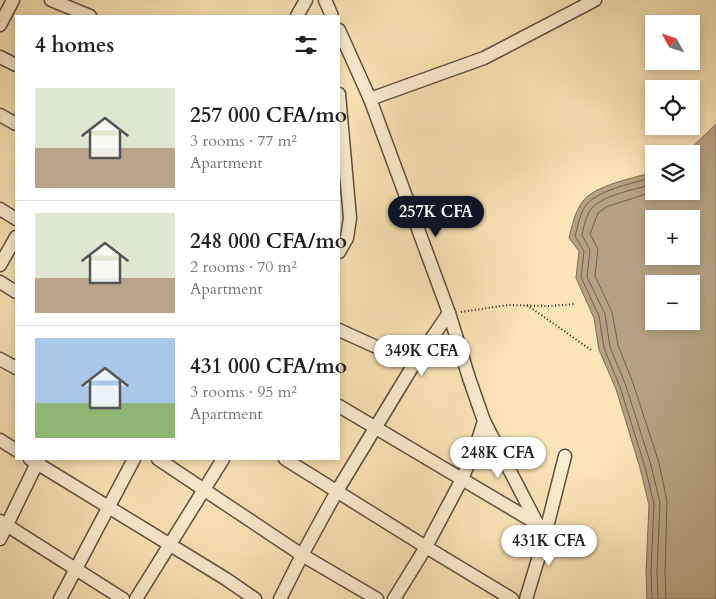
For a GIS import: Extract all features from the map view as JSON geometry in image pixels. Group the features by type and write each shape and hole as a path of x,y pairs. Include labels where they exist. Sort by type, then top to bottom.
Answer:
{"street":[{"path":"0,25 13,0"},
{"path":"51,0 88,15"},
{"path":"298,15 306,0"},
{"path":"325,0 332,15"},
{"path":"370,98 484,58 595,0"},
{"path":"340,32 370,98 449,313 484,420 542,526"},
{"path":"0,57 15,64"},
{"path":"0,115 15,123"},
{"path":"340,118 342,166 350,227 347,238 340,250"},
{"path":"0,209 15,217"},
{"path":"0,265 15,239"},
{"path":"0,282 15,291"},
{"path":"280,599 337,491 414,364 449,313"},
{"path":"340,330 414,364"},
{"path":"0,359 15,367"},
{"path":"340,407 542,526"},
{"path":"394,599 426,547 462,479 484,420"},
{"path":"0,440 15,449"},
{"path":"526,599 542,526 565,456"},
{"path":"0,539 3,523 35,460 107,508 255,599"},
{"path":"60,599 133,460"},
{"path":"159,460 302,555 377,599"},
{"path":"136,599 222,460"},
{"path":"287,460 512,599"},
{"path":"3,523 123,599"}],"path":[{"path":"449,313 508,305 549,306 575,304"},
{"path":"527,305 591,350"}],"water":[{"path":"716,124 716,599 647,599 646,572 649,505 616,389 599,350 594,318 576,278 579,251 569,238 580,205 589,195 605,186 645,175 645,200 700,200 700,145 694,145"}]}
